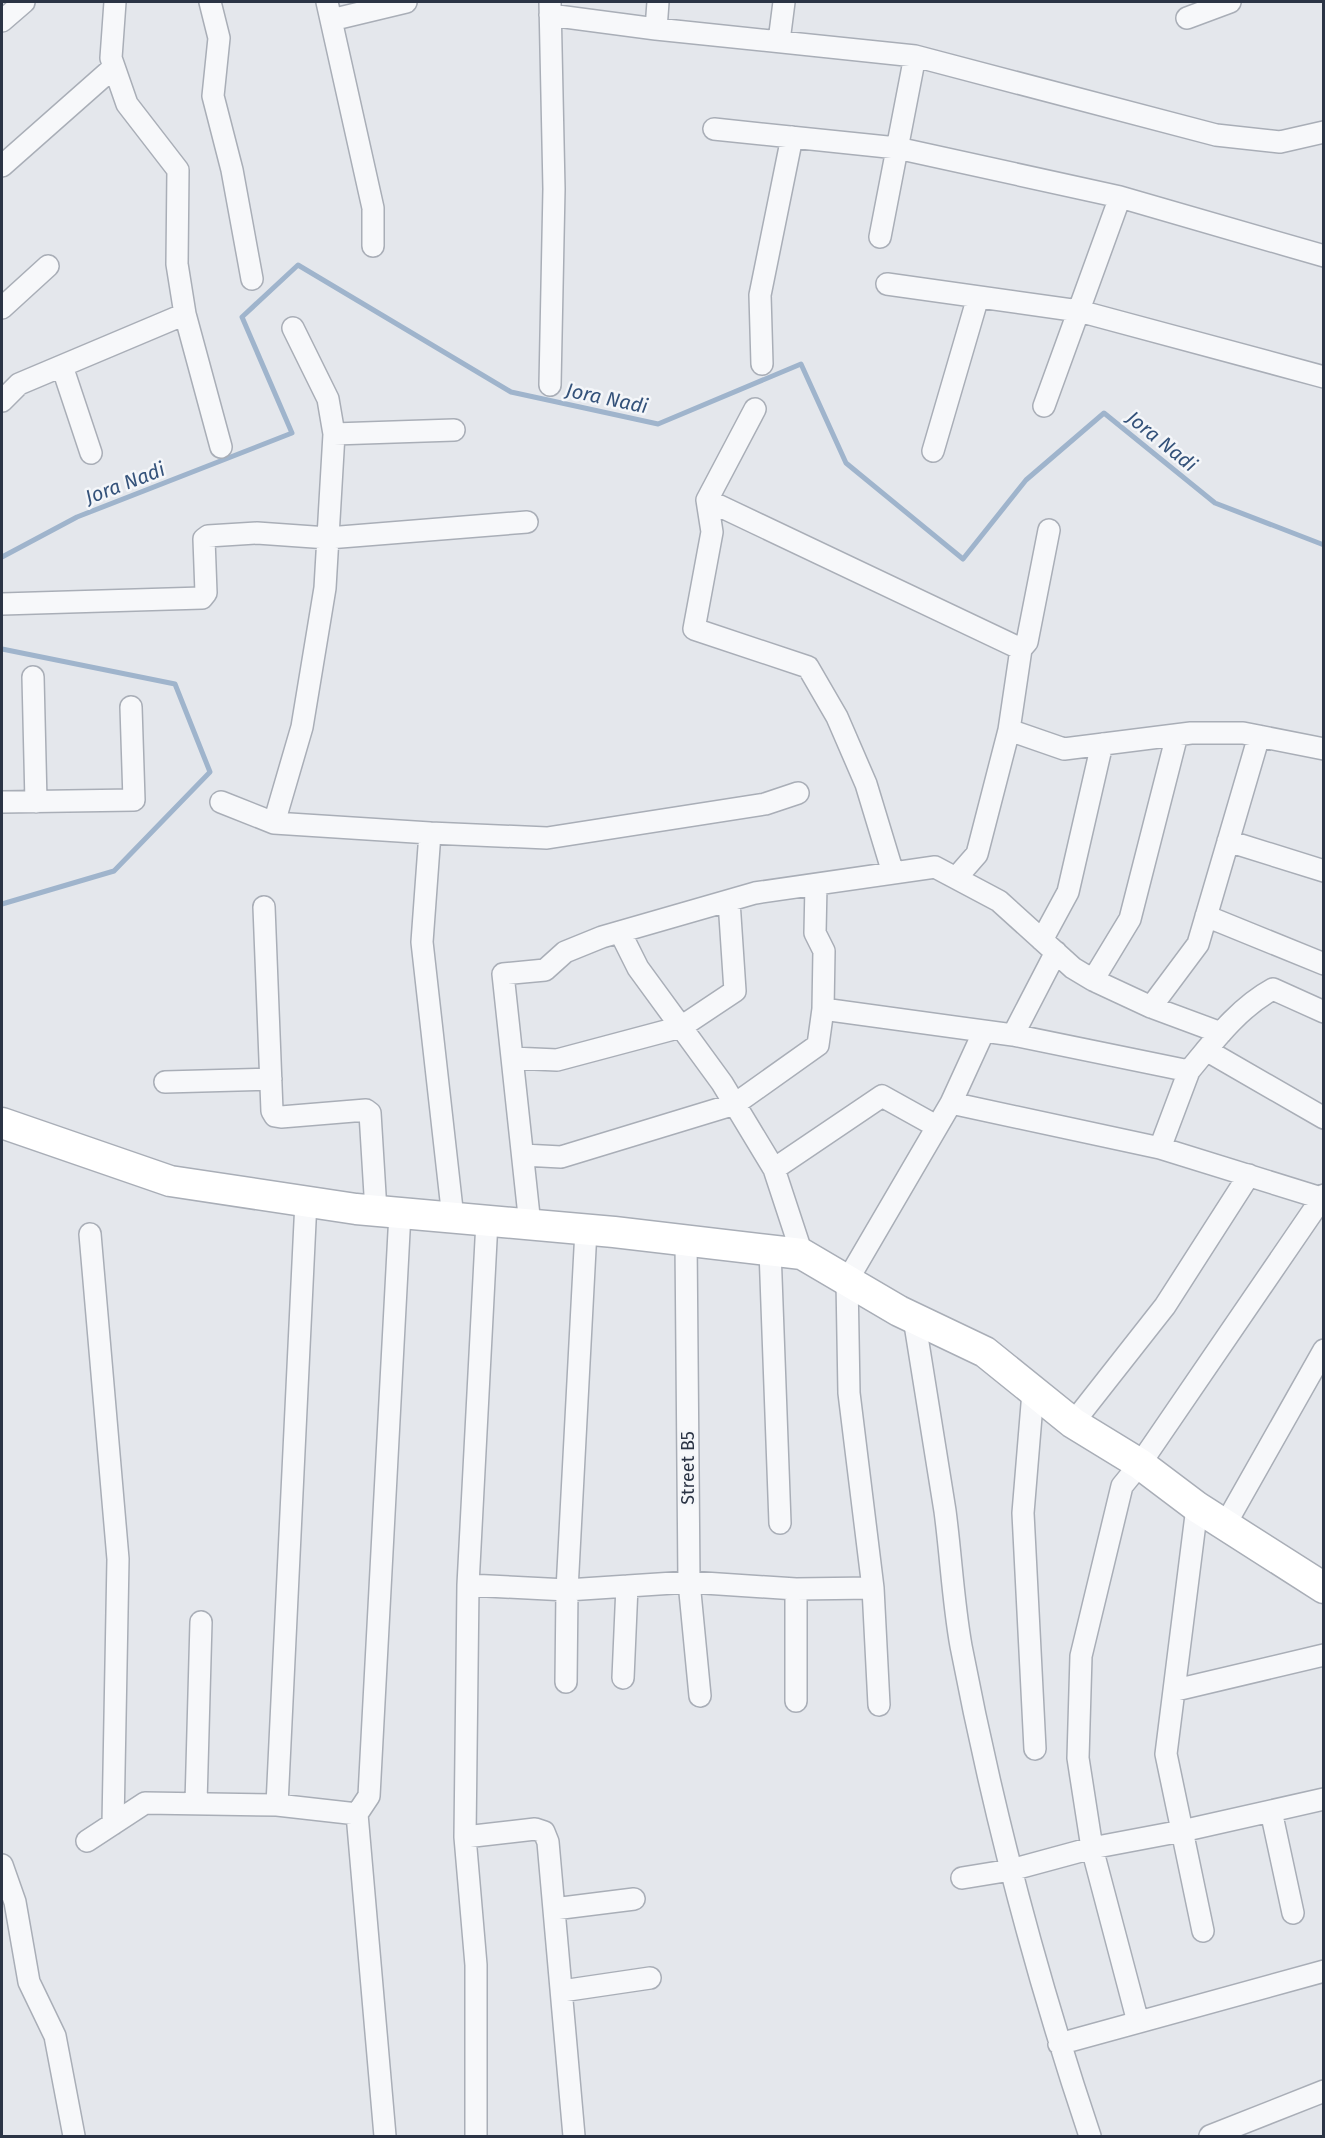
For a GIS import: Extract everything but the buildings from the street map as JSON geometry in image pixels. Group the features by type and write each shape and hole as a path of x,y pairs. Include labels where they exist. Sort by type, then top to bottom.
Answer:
{"street":[{"path":"2,21 24,2"},
{"path":"115,2 111,58 127,104 178,170 177,264 185,314 221,447"},
{"path":"210,2 219,38 213,96 232,170 252,279"},
{"path":"373,246 373,208 329,10 406,2"},
{"path":"656,29 658,2"},
{"path":"779,41 784,2"},
{"path":"1187,18 1230,2"},
{"path":"549,385 554,189 550,8 656,29 915,56 1216,135 1280,142 1323,135"},
{"path":"880,237 915,56"},
{"path":"2,166 114,67"},
{"path":"714,129 897,148 1120,197 1323,256"},
{"path":"762,364 760,296 792,137"},
{"path":"1044,406 1120,197"},
{"path":"2,308 48,266"},
{"path":"887,284 1079,310 1323,377"},
{"path":"933,451 978,297"},
{"path":"2,401 19,384 185,314"},
{"path":"274,823 302,727 325,588 334,434 328,399 293,328"},
{"path":"62,366 91,453"},
{"path":"755,409 707,500 712,532 694,629 808,667 837,717 866,784 893,873"},
{"path":"334,434 454,430"},
{"path":"707,500 1021,649"},
{"path":"2,604 202,598 206,593 204,539 208,536 257,532 328,538 527,522"},
{"path":"956,878 977,854 1009,730 1021,649 1027,642 1049,530"},
{"path":"33,678 36,802"},
{"path":"2,802 134,800 130,707"},
{"path":"1009,730 1064,749 1177,735 1243,733 1323,749"},
{"path":"1093,980 1130,919 1177,735"},
{"path":"1151,1007 1198,944 1259,736"},
{"path":"1013,1035 1068,892 1102,744"},
{"path":"221,802 274,823 547,838 765,804 798,793"},
{"path":"430,833 422,942 453,1218"},
{"path":"1228,841 1323,871"},
{"path":"530,1225 503,974 545,970 565,952 620,932 755,893 935,867 999,901 1073,968 1093,980 1151,1007 1221,1033"},
{"path":"523,1155 561,1157 735,1104 818,1045 823,1009 824,951 815,933 816,885"},
{"path":"512,1058 557,1060 681,1027 735,991 729,901"},
{"path":"264,908 274,1116 366,1110 370,1113 388,1212 369,1796 357,1814 385,2136"},
{"path":"1206,916 1323,964"},
{"path":"620,932 638,968 735,1104 774,1169 802,1254"},
{"path":"1160,1148 1189,1071 1221,1033 1254,1001 1273,989 1323,1012"},
{"path":"823,1009 1013,1035 1189,1071"},
{"path":"879,1705 873,1588 849,1393 847,1281 951,1103 984,1031"},
{"path":"1206,1050 1323,1118"},
{"path":"165,1082 271,1079"},
{"path":"774,1169 882,1096 936,1126"},
{"path":"951,1103 1160,1148 1322,1196 1140,1464 1122,1486 1081,1656 1078,1758 1092,1848 1138,2022"},
{"path":"2,1124 170,1182 388,1212 686,1240 802,1254 914,1318 985,1352 1073,1423 1140,1464 1197,1507 1323,1588"},
{"path":"1073,1423 1165,1306 1249,1175"},
{"path":"277,1805 306,1201"},
{"path":"476,2136 476,1965 465,1837 468,1585 487,1221"},
{"path":"566,1682 567,1590 586,1230"},
{"path":"90,1234 118,1560 113,1824"},
{"name":"Street B5","path":"686,1240 689,1582 700,1696"},
{"path":"770,1250 780,1524"},
{"path":"914,1318 945,1512 961,1644 1011,1870 1059,2044 1090,2136"},
{"path":"1225,1525 1323,1350"},
{"path":"1033,1392 1023,1513 1035,1749"},
{"path":"1197,1507 1172,1723 1166,1736 1166,1754 1203,1930"},
{"path":"468,1585 567,1590 689,1582 796,1589 873,1588"},
{"path":"623,1678 627,1586"},
{"path":"796,1589 796,1701"},
{"path":"195,1803 201,1622"},
{"path":"1176,1690 1323,1655"},
{"path":"962,1878 1011,1870 1092,1848 1182,1831 1323,1798"},
{"path":"87,1841 145,1803 277,1805 357,1814"},
{"path":"1271,1811 1293,1913"},
{"path":"465,1837 535,1829 544,1832 548,1842 574,2136"},
{"path":"2,1865 15,1902 29,1982 55,2036 74,2136"},
{"path":"554,1909 634,1899"},
{"path":"1059,2044 1323,1971"},
{"path":"562,1991 650,1978"},
{"path":"1210,2136 1323,2091"}],"waterway":[{"name":"Jora Nadi","path":"2,557 77,517 292,433 242,317 298,265 511,392 658,424 801,364 846,463 963,559 1026,480 1104,413 1215,503 1324,545"},
{"name":"Jora Nadi","path":"2,649 175,684 210,772 114,871 2,904"}]}
